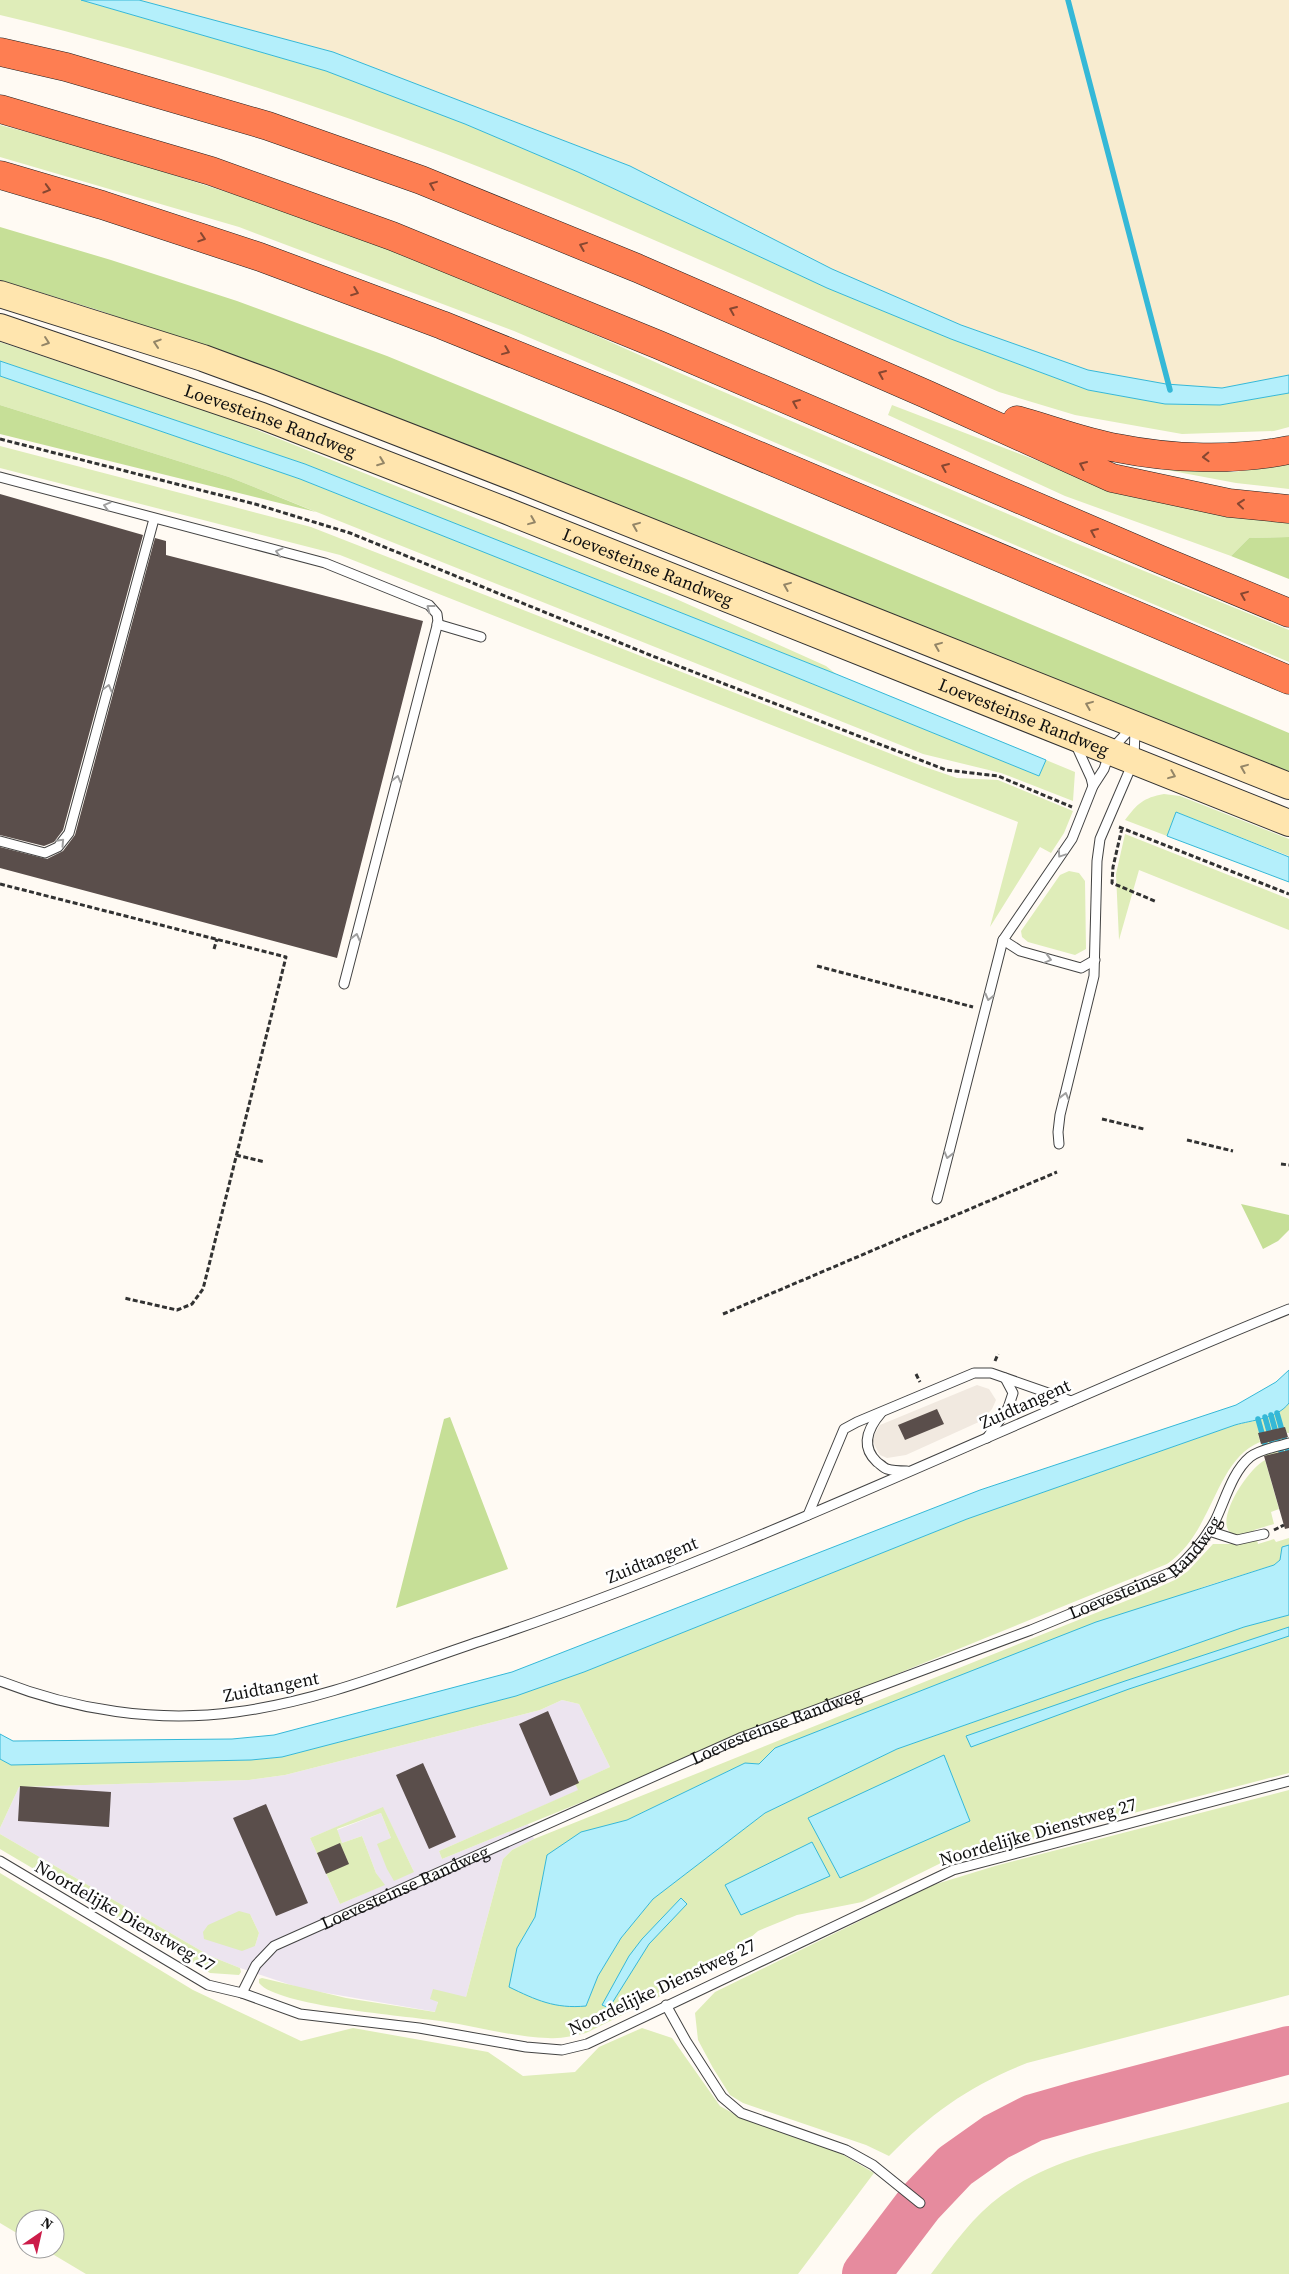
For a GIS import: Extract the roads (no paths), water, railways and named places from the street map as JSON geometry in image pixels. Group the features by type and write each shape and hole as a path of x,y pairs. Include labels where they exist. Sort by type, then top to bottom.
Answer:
{"highway":[{"path":"0,52 66,67 268,126 421,180 637,268 926,394 1112,478 1229,503 1289,510"},
{"path":"0,109 211,171 392,236 659,344 1159,560 1289,613"},
{"path":"0,175 102,205 260,257 442,325 629,400 1289,680"},
{"path":"926,394 1116,448 1198,458 1266,455 1289,450"}],"street":[{"name":"Loevesteinse Randweg","path":"0,294 194,355 262,380 518,479 1289,786"},
{"name":"Loevesteinse Randweg","path":"0,327 262,416 507,511 1289,823"}],"lane":[{"path":"0,477 325,563 429,605 437,614 437,624 344,984"},
{"path":"0,841 46,853 58,847 69,833 154,519"},
{"path":"437,624 481,637"},
{"path":"1059,1144 1060,1115 1094,976 1096,861 1122,756 1135,724"},
{"path":"937,1199 1003,940 1072,839 1093,786 1104,768 1122,756 1135,724"},
{"path":"1072,736 1093,786"},
{"path":"1003,940 1020,951 1082,968 1095,960"},
{"name":"Zuidtangent","path":"0,1681 55,1700 96,1709 180,1716 236,1713 305,1700 561,1614 808,1516 908,1471 1289,1309"},
{"path":"808,1516 844,1429 881,1412 974,1373 991,1373 1071,1401"},
{"path":"986,1439 1011,1400 1013,1393 1005,1378"},
{"path":"881,1412 871,1425 867,1437 867,1448 870,1455 886,1469 908,1471"},
{"name":"Loevesteinse Randweg","path":"242,1993 256,1965 274,1946 740,1738 1031,1630 1174,1571 1190,1557 1209,1531 1230,1487 1244,1464 1252,1456 1289,1443"},
{"path":"1209,1531 1237,1540 1264,1534"},
{"name":"Noordelijke Dienstweg 27","path":"0,1861 208,1985 242,1993 300,2014 419,2028 526,2046 562,2050 587,2044 953,1870 1289,1781"},
{"path":"666,2005 686,2041 722,2097 741,2113 846,2150 873,2165 920,2203"}],"water":[{"path":"81,0 139,0 333,52 630,166 832,269 961,325 1088,370 1166,384 1222,388 1289,375 1289,393 1220,405 1165,404 1088,390 951,339 827,288 578,172 465,124 326,71"},
{"path":"0,361 305,464 836,674 1046,760 1039,776 300,479 0,376"},
{"path":"1176,812 1289,857 1289,882 1167,836"},
{"path":"1289,1370 1289,1403 1271,1416 1235,1425 967,1519 584,1672 516,1696 282,1757 251,1760 11,1765 0,1759 0,1734 13,1741 232,1739 274,1735 512,1672 980,1490 1236,1405 1276,1382"},
{"path":"1289,1545 1289,1615 1244,1627 897,1749 765,1813 653,1899 621,1938 598,1976 586,2006 575,2007 546,2003 509,1987 517,1948 535,1917 547,1855 581,1832 627,1820 745,1763 759,1764 775,1748 1096,1622 1274,1565 1280,1560 1282,1547"},
{"path":"1289,1627 1289,1636 1129,1689 971,1747 966,1736 1125,1681"},
{"path":"944,1755 970,1821 840,1878 808,1818"},
{"path":"812,1842 830,1876 741,1915 725,1885"},
{"path":"681,1898 687,1904 649,1944 609,2008 602,2005 629,1956 642,1939"}],"waterway":[{"path":"1068,0 1170,390"},
{"path":"1277,1413 1289,1455"},
{"path":"1271,1415 1283,1458"},
{"path":"1265,1417 1274,1449"},
{"path":"1258,1419 1267,1451"}]}
